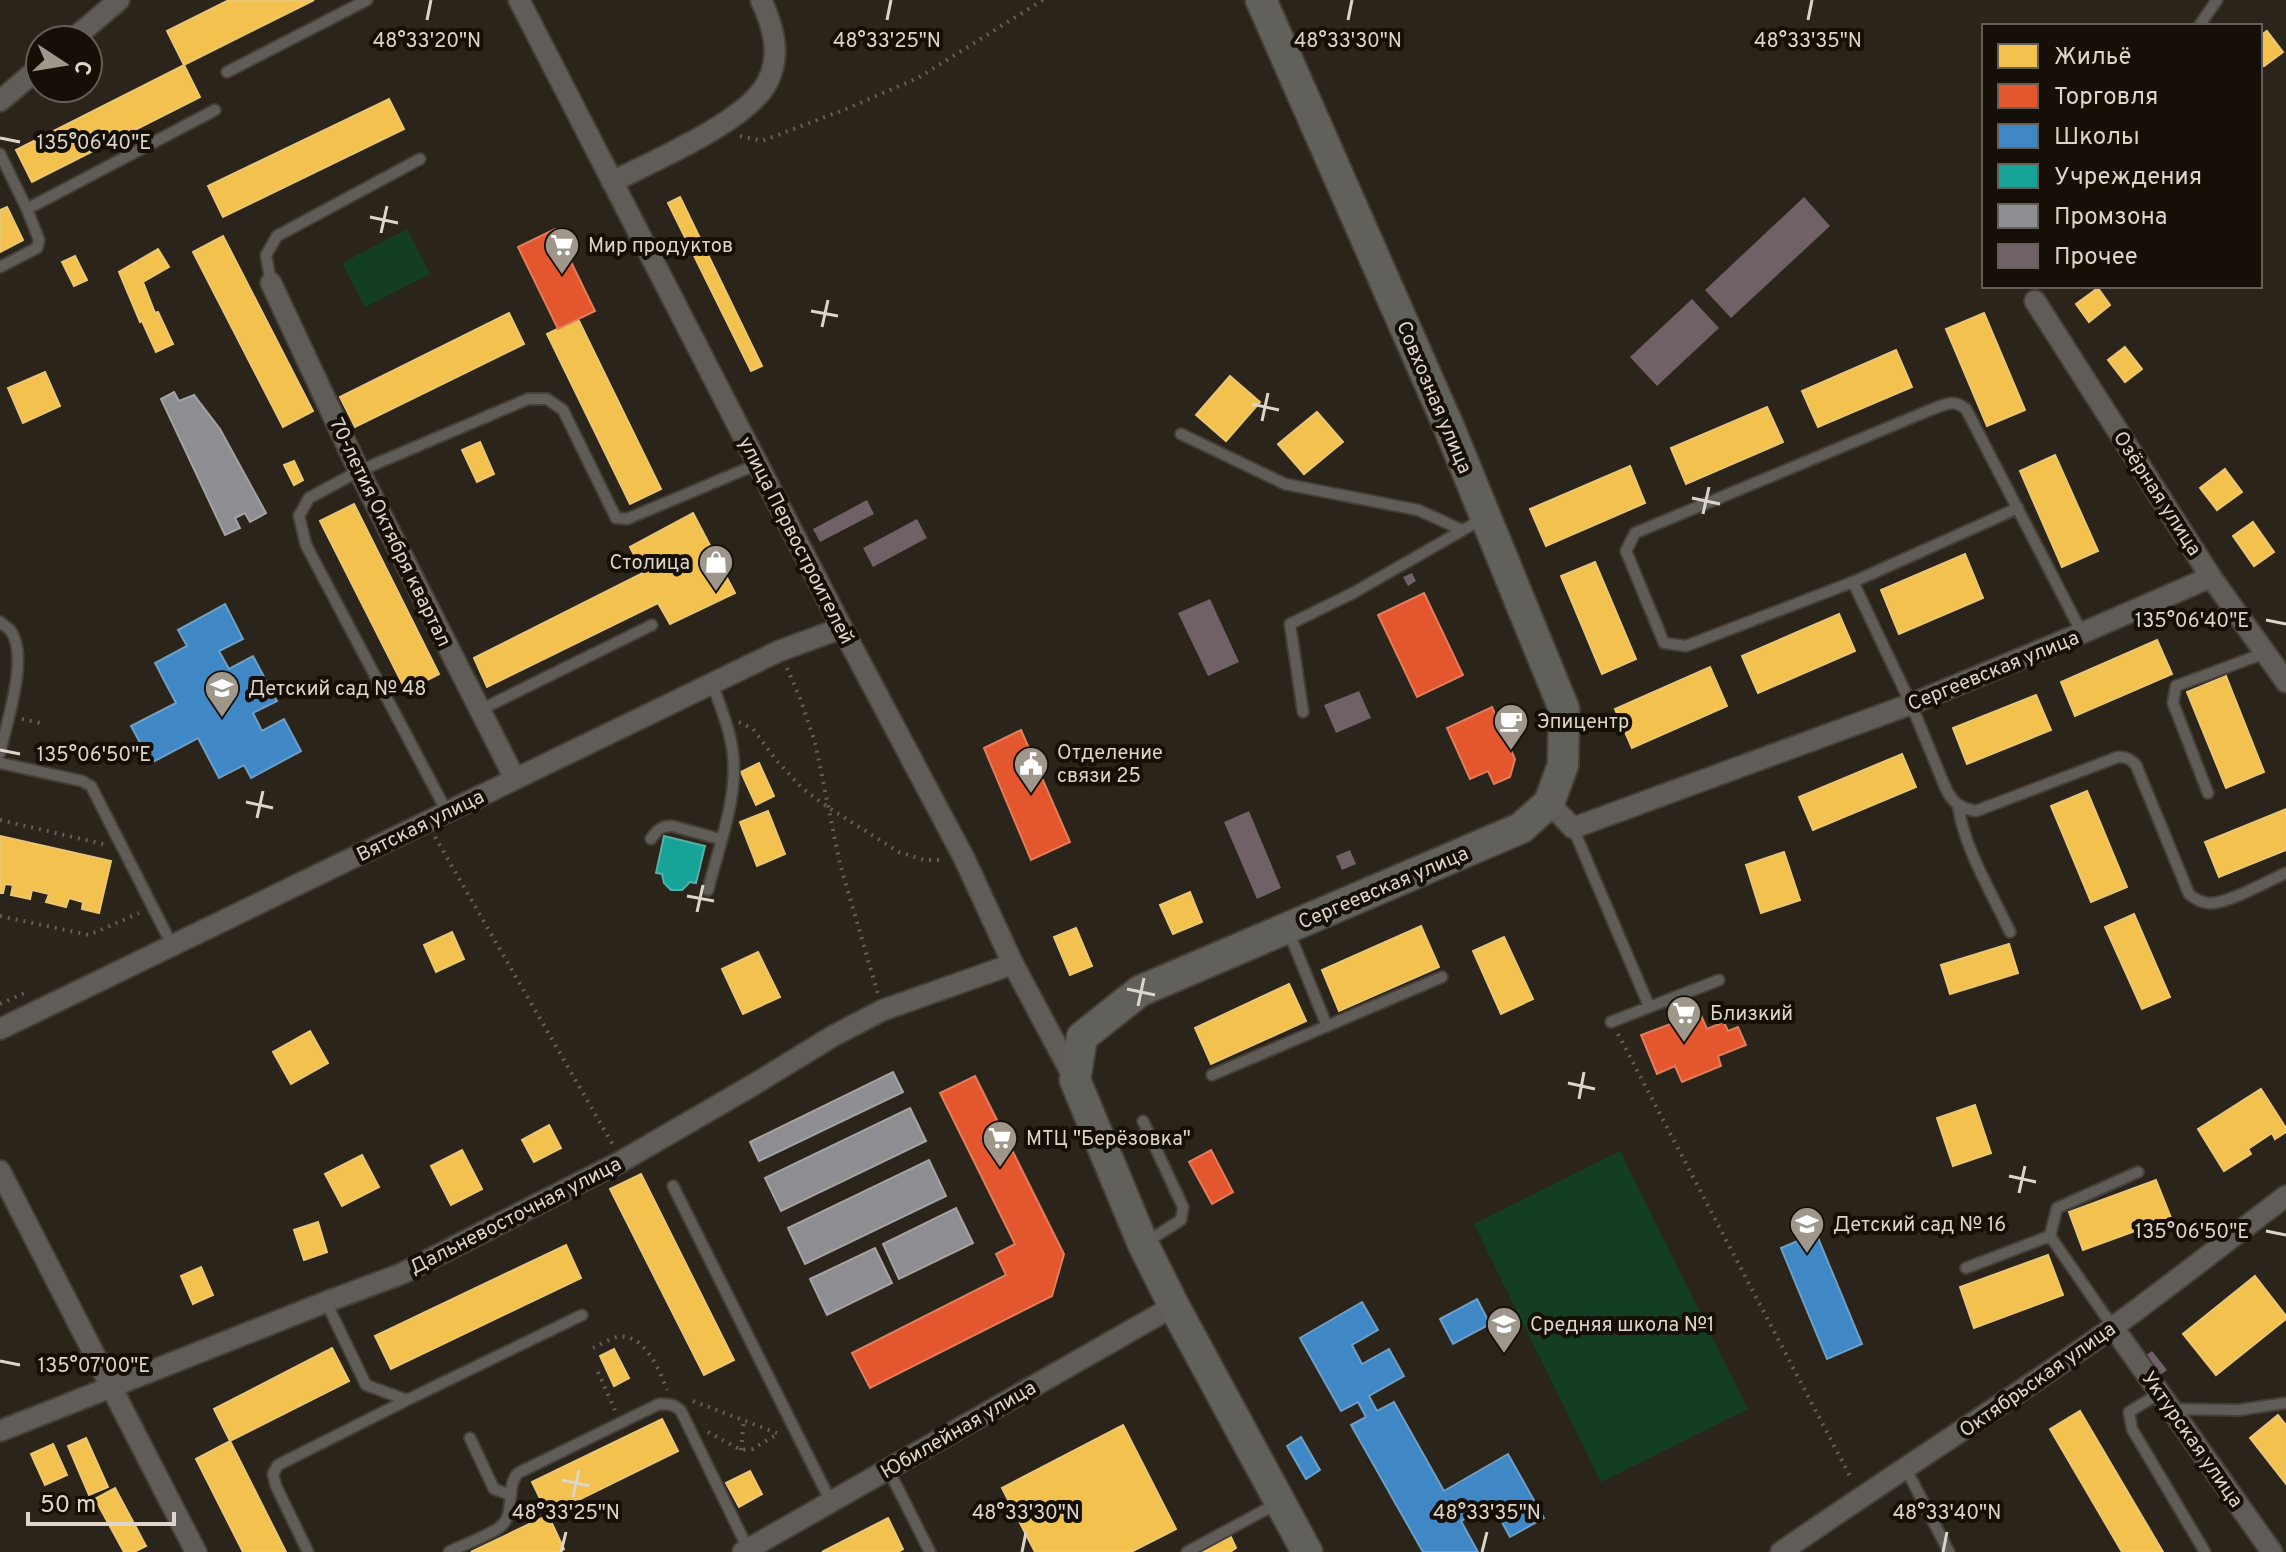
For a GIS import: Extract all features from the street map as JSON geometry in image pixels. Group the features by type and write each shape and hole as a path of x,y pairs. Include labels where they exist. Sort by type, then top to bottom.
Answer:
{"main road":[{"name":"Совхозная улица","path":"1261,0 1448,425 1474,524 1564,709 1563,765 1549,803"},
{"name":"Сергеевская улица","path":"1075,1080 1082,1037 1140,991 1521,828 1549,803"},
{"path":"1075,1080 1143,1244 1307,1552"}],"street":[{"path":"91,24 119,0"},
{"name":"улица Первостроителей","path":"519,0 842,628 964,858 1013,964 1075,1080"},
{"path":"612,182 711,130 751,103 768,82 775,53 772,25 761,0"},
{"path":"0,101 24,81"},
{"name":"70-летия Октября квартал","path":"271,283 359,471 515,779"},
{"name":"Озёрная улица","path":"2032,294 2211,577 2286,682"},
{"name":"Сергеевская улица","path":"1573,828 1911,704 2211,577"},
{"name":"Вятская улица","path":"0,1029 779,651 842,628"},
{"path":"1549,803 1573,828"},
{"name":"Дальневосточная улица","path":"0,1431 401,1274 622,1161 833,1036 883,1010 1013,964"},
{"path":"0,1171 196,1552"},
{"name":"Октябрьская улица","path":"1781,1552 2113,1327 2286,1196"},
{"name":"Юбилейная улица","path":"745,1550 1174,1306"},
{"name":"Уктурская улица","path":"2113,1327 2272,1552"}],"lane":[{"path":"227,72 367,0"},
{"path":"2200,24 2217,0"},
{"path":"27,209 215,110"},
{"path":"0,154 39,240 37,248 0,267"},
{"path":"271,283 266,255 277,236 420,159"},
{"path":"447,812 306,545 299,516 309,498 359,471 528,399 547,399 563,410 616,518 627,519 758,464"},
{"path":"2018,508 1853,582 1686,646 1664,643 1626,551 1635,533 1951,402 1959,403 1966,409 2018,508 2082,633"},
{"path":"1181,434 1285,484 1474,524"},
{"path":"1303,712 1290,624 1353,593 1474,524"},
{"path":"1853,582 1911,704 1951,800 1958,806 1976,811 2125,757 2136,765 2189,894 2197,901 2211,904 2223,901 2286,873"},
{"path":"0,622 10,630 15,641 19,668 0,753"},
{"path":"480,710 652,625"},
{"path":"2208,793 2173,703 2176,686 2265,653"},
{"path":"708,890 730,800 734,767 733,751 712,683"},
{"path":"0,763 87,783 94,791 172,945"},
{"path":"1958,806 1969,847 2010,932"},
{"path":"651,839 657,830 672,826 720,839"},
{"path":"1573,828 1649,1006"},
{"path":"1287,928 1327,1026"},
{"path":"1212,1075 1442,977"},
{"path":"1611,1022 1719,980"},
{"path":"1143,1121 1183,1207 1181,1220 1143,1244"},
{"path":"2113,1327 2050,1236 2057,1208 2138,1172"},
{"path":"673,1186 831,1502"},
{"path":"1966,1268 2050,1236"},
{"path":"326,1302 366,1385 407,1400"},
{"path":"308,1552 276,1486 273,1474 278,1465 582,1315"},
{"path":"2205,1552 2132,1429 2129,1412 2166,1401 2239,1410 2286,1403"},
{"path":"449,1552 501,1527 508,1518 513,1478 518,1473 659,1404 672,1404 685,1419 745,1550"},
{"path":"470,1438 494,1489 511,1495"},
{"path":"888,1469 930,1552"},
{"path":"1906,1469 1949,1552"},
{"path":"1187,1552 1280,1502"}],"path":[{"path":"711,130 762,141 846,109 918,78 1043,0"},
{"path":"779,651 815,742 840,864 883,1010"},
{"path":"722,714 753,729 802,788 899,852 935,862 964,858"},
{"path":"0,820 123,848"},
{"path":"426,822 622,1161"},
{"path":"0,916 89,935 152,906"},
{"path":"1611,1022 1861,1497"},
{"path":"593,1348 619,1336 630,1338 650,1354 660,1368 672,1404 690,1400 779,1433 789,1435 796,1432"},
{"path":"598,1372 620,1423"},
{"path":"685,1419 741,1450 752,1449 779,1433"},
{"path":"741,1450 744,1420"}],"green space":[{"path":"407,229 430,274 365,307 342,263"},
{"path":"1620,1151 1748,1409 1601,1482 1474,1224"}],"building: Жильё":[{"path":"229,0 314,0 184,65 167,31"},
{"path":"2267,31 2283,52 2264,66 2262,63 2262,35"},
{"path":"184,65 200,97 32,182 16,150"},
{"path":"389,99 404,129 223,217 208,186"},
{"path":"680,197 762,366 751,371 668,203"},
{"path":"7,207 23,240 0,252 0,210"},
{"path":"223,236 313,411 283,427 193,252"},
{"path":"158,249 169,267 143,282 155,313 158,312 173,344 156,352 119,272"},
{"path":"75,256 87,280 74,286 62,262"},
{"path":"2098,288 2110,305 2089,322 2076,304"},
{"path":"509,313 524,344 355,427 340,397"},
{"path":"1984,313 2025,410 1987,426 1946,329"},
{"path":"578,319 661,489 630,504 547,334"},
{"path":"2125,347 2142,369 2125,382 2108,360"},
{"path":"1896,350 1912,387 1818,427 1802,391"},
{"path":"45,372 60,406 23,423 8,388"},
{"path":"1230,376 1260,402 1226,441 1196,415"},
{"path":"1767,407 1783,442 1686,484 1671,448"},
{"path":"1317,412 1343,442 1304,474 1278,444"},
{"path":"480,442 494,474 477,482 462,450"},
{"path":"2055,455 2098,551 2062,567 2020,471"},
{"path":"294,461 303,480 294,485 284,465"},
{"path":"1630,466 1645,503 1546,546 1530,509"},
{"path":"2225,469 2242,492 2217,510 2200,488"},
{"path":"354,504 439,674 406,691 320,521"},
{"path":"693,513 735,593 670,624 658,603 487,687 474,658 643,573 630,547"},
{"path":"2253,522 2274,552 2254,566 2233,536"},
{"path":"1965,554 1983,598 1899,634 1881,590"},
{"path":"1595,562 1636,659 1602,674 1561,576"},
{"path":"1839,614 1855,651 1758,693 1742,656"},
{"path":"2157,640 2172,674 2075,716 2061,682"},
{"path":"1710,667 1727,706 1632,748 1615,709"},
{"path":"2226,676 2264,772 2226,788 2187,692"},
{"path":"2036,695 2051,730 1967,764 1953,728"},
{"path":"1902,754 1916,787 1813,830 1799,797"},
{"path":"759,763 774,796 756,805 741,772"},
{"path":"2087,791 2127,887 2091,902 2051,806"},
{"path":"2286,809 2286,850 2219,877 2205,842"},
{"path":"768,811 785,854 757,866 740,822"},
{"path":"0,836 111,861 99,913 82,909 83,902 69,898 66,907 46,902 49,894 32,890 30,899 11,895 13,885 5,884 3,893 0,893"},
{"path":"1784,852 1800,900 1761,913 1746,865"},
{"path":"1190,892 1202,922 1173,934 1160,905"},
{"path":"2134,914 2170,997 2142,1009 2105,927"},
{"path":"1421,926 1439,967 1339,1011 1322,970"},
{"path":"1076,928 1092,966 1070,975 1054,937"},
{"path":"452,932 464,959 436,972 424,945"},
{"path":"1504,937 1533,999 1501,1014 1473,951"},
{"path":"2009,944 2018,973 1950,994 1941,965"},
{"path":"758,952 780,997 743,1014 722,969"},
{"path":"1289,984 1306,1021 1211,1064 1195,1028"},
{"path":"310,1031 328,1063 291,1084 273,1052"},
{"path":"2261,1089 2286,1132 2275,1139 2272,1133 2248,1149 2251,1154 2224,1171 2198,1129"},
{"path":"1975,1105 1991,1153 1953,1166 1937,1118"},
{"path":"549,1125 561,1148 534,1162 522,1140"},
{"path":"462,1150 482,1189 451,1205 431,1166"},
{"path":"362,1155 379,1187 342,1206 325,1174"},
{"path":"641,1174 734,1360 704,1375 610,1189"},
{"path":"2156,1180 2171,1218 2083,1250 2069,1212"},
{"path":"318,1222 327,1252 304,1260 294,1230"},
{"path":"566,1245 581,1278 391,1369 375,1336"},
{"path":"2048,1255 2063,1295 1974,1328 1960,1287"},
{"path":"201,1267 213,1295 193,1304 181,1276"},
{"path":"2255,1276 2286,1319 2216,1375 2183,1334"},
{"path":"332,1348 349,1381 230,1441 214,1409"},
{"path":"614,1349 629,1378 614,1386 600,1356"},
{"path":"2080,1411 2163,1552 2122,1552 2050,1429"},
{"path":"2278,1415 2286,1425 2286,1484 2250,1438"},
{"path":"662,1419 678,1451 548,1515 532,1482"},
{"path":"1123,1425 1176,1529 1131,1552 1035,1552 1002,1488"},
{"path":"86,1438 108,1487 89,1495 68,1446"},
{"path":"230,1441 286,1552 243,1552 196,1459"},
{"path":"53,1444 67,1475 45,1485 31,1454"},
{"path":"750,1471 762,1494 739,1507 726,1483"},
{"path":"115,1488 146,1546 134,1552 124,1552 95,1499"},
{"path":"548,1515 564,1549 559,1552 471,1552"},
{"path":"888,1518 903,1549 898,1552 822,1552"},
{"path":"1230,1535 1236,1548 1230,1552 1200,1552"}],"building: Торговля":[{"path":"555,229 595,311 558,329 518,247"},
{"path":"1424,593 1463,675 1417,697 1378,615"},
{"path":"1492,707 1515,759 1510,777 1494,784 1488,771 1470,779 1447,728"},
{"path":"1021,730 1070,842 1031,860 984,748"},
{"path":"1700,1013 1707,1029 1724,1022 1728,1031 1738,1027 1746,1045 1718,1056 1721,1066 1682,1082 1675,1066 1657,1074 1641,1035"},
{"name":"МТЦ \"Берёзовка\"","path":"975,1076 1064,1254 1052,1296 870,1388 852,1353 1006,1275 996,1254 1015,1244 940,1093"},
{"path":"1211,1150 1233,1192 1212,1204 1189,1162"}],"building: Школы":[{"path":"225,604 243,639 219,651 229,669 253,656 277,701 253,713 262,731 284,719 301,751 251,778 244,765 219,778 198,738 151,763 131,726 176,703 155,663 187,646 178,630"},
{"path":"1816,1233 1862,1344 1827,1359 1781,1248"},
{"path":"1477,1299 1490,1324 1453,1344 1440,1319"},
{"path":"1362,1302 1378,1330 1352,1345 1362,1364 1389,1349 1404,1376 1369,1396 1377,1411 1394,1402 1444,1491 1508,1454 1544,1518 1510,1537 1492,1504 1461,1521 1478,1552 1423,1552 1351,1425 1366,1417 1358,1402 1341,1411 1300,1338"},
{"path":"1301,1437 1320,1470 1306,1479 1287,1446"}],"building: Учреждения":[{"path":"664,836 705,846 696,883 690,882 682,890 671,890 664,883 662,874 656,873"}],"building: Промзона":[{"path":"174,392 179,401 194,395 220,429 266,513 250,522 245,513 235,518 240,528 225,535 161,399"},
{"path":"893,1072 903,1092 759,1161 750,1142"},
{"path":"910,1108 926,1141 781,1211 765,1178"},
{"path":"929,1160 946,1196 805,1264 788,1228"},
{"path":"956,1208 973,1243 899,1279 883,1244"},
{"path":"875,1248 892,1283 827,1315 810,1279"}],"building: Прочее":[{"path":"1804,197 1830,226 1731,318 1705,290"},
{"path":"1692,299 1719,328 1657,386 1630,357"},
{"path":"867,500 874,514 820,542 813,529"},
{"path":"917,519 927,538 873,567 863,548"},
{"path":"1412,573 1416,581 1408,586 1403,577"},
{"path":"1210,599 1239,662 1208,676 1178,613"},
{"path":"1359,691 1371,718 1336,733 1324,705"},
{"path":"1249,811 1281,888 1257,899 1224,822"},
{"path":"1350,850 1356,864 1342,870 1336,856"},
{"path":"2152,1351 2167,1370 2156,1378 2141,1359"}],"place":[{"name":"Мир продуктов","path":"562,276"},
{"name":"Столица","path":"716,593"},
{"name":"Детский сад № 48","path":"222,719"},
{"name":"Эпицентр","path":"1511,752"},
{"name":"Отделение связи 25","path":"1031,795"},
{"name":"Близкий","path":"1684,1044"},
{"name":"МТЦ \"Берёзовка\"","path":"1000,1169"},
{"name":"Детский сад № 16","path":"1807,1255"},
{"name":"Средняя школа №1","path":"1504,1355"}]}
